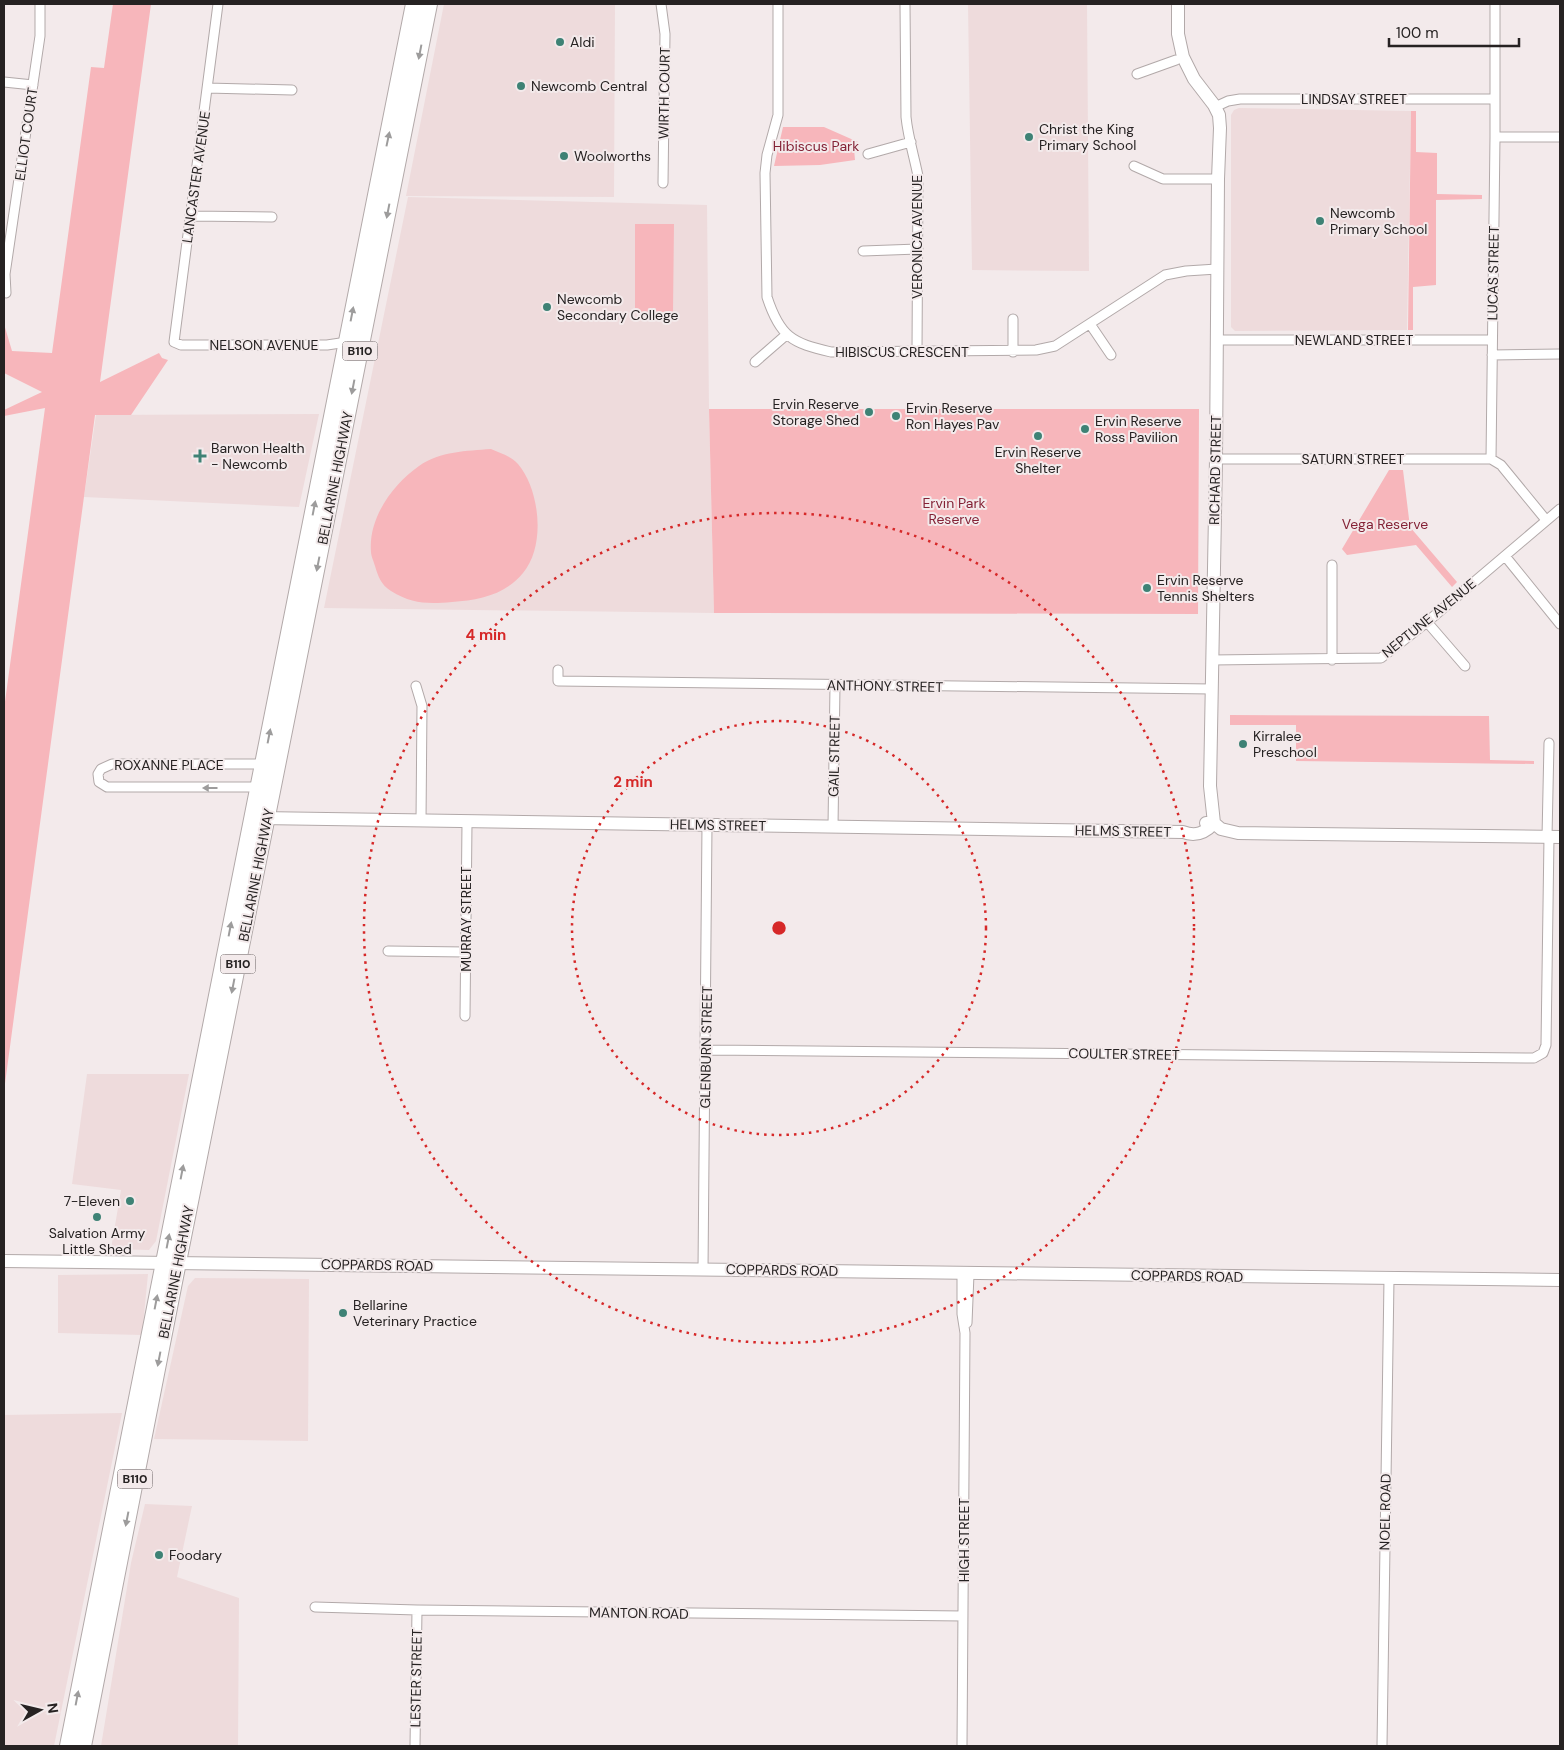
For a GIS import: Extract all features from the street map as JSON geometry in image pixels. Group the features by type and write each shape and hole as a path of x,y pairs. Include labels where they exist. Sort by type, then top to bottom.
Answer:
{"highway":[{"name":"BELLARINE HIGHWAY","path":"260,818 258,788 414,4"},
{"name":"BELLARINE HIGHWAY","path":"68,1746 171,1263 260,818 430,4"},
{"name":"BELLARINE HIGHWAY","path":"83,1746 171,1263"}],"street":[{"name":"ELLIOT COURT","path":"6,293 5,274 40,36 40,4"},
{"name":"LANCASTER AVENUE","path":"181,345 174,342 218,4"},
{"name":"WIRTH COURT","path":"661,4 665,34 663,183"},
{"path":"755,362 786,335 773,315 767,297 765,173 767,155 778,115 778,4"},
{"name":"VERONICA AVENUE","path":"905,4 906,117 918,176 917,352"},
{"name":"RICHARD STREET","path":"1170,4 1171,36 1179,59 1212,109 1220,128 1218,154 1216,459 1210,825"},
{"name":"RICHARD STREET","path":"1178,4 1179,59"},
{"name":"LUCAS STREET","path":"1491,459 1495,4"},
{"path":"1137,74 1179,59"},
{"path":"4,82 33,86"},
{"path":"207,88 292,90"},
{"name":"LINDSAY STREET","path":"1212,109 1228,100 1240,99 1494,99"},
{"path":"1495,138 1560,136"},
{"path":"868,154 911,142"},
{"path":"1134,166 1163,179 1218,179"},
{"path":"190,216 272,217"},
{"path":"863,251 918,249"},
{"name":"HIBISCUS CRESCENT","path":"786,335 806,346 831,352 1013,352 1036,350 1055,346 1166,275 1217,268"},
{"path":"1013,319 1013,352"},
{"path":"1090,324 1111,355"},
{"name":"NEWLAND STREET","path":"1216,340 1492,340"},
{"name":"NELSON AVENUE","path":"181,345 328,344 347,342"},
{"path":"1492,355 1560,354"},
{"name":"SATURN STREET","path":"1216,459 1491,459"},
{"path":"1491,459 1501,465 1546,520"},
{"name":"NEPTUNE AVENUE","path":"1212,660 1381,658 1427,622 1560,509"},
{"path":"1505,556 1560,624"},
{"path":"1332,565 1332,660"},
{"path":"1427,622 1465,666"},
{"name":"ANTHONY STREET","path":"558,670 556,685 836,685 1212,689"},
{"name":"GAIL STREET","path":"833,827 836,685"},
{"path":"416,686 422,709 422,821"},
{"path":"1210,825 1238,833 1552,837 1548,743"},
{"name":"ROXANNE PLACE","path":"258,788 107,787 99,782 98,774 101,768 112,764 263,764"},
{"name":"HELMS STREET","path":"260,818 1183,832 1210,825"},
{"name":"MURRAY STREET","path":"465,1016 467,822"},
{"name":"GLENBURN STREET","path":"703,1269 708,825"},
{"name":"COULTER STREET","path":"706,1050 1529,1059 1542,1054 1547,1042 1552,837"},
{"path":"388,951 466,952"},
{"name":"COPPARDS ROAD","path":"4,1261 1560,1280"},
{"name":"HIGH STREET","path":"962,1746 965,1333 968,1314 966,1273"},
{"name":"NOEL ROAD","path":"1382,1746 1389,1279"},
{"name":"MANTON ROAD","path":"315,1607 417,1610 963,1616"},
{"name":"LESTER STREET","path":"414,1746 417,1610"}],"shaded area":[{"name":"Newcomb Central","path":"444,4 615,4 614,197 406,196"},
{"name":"Christ the King Primary School","path":"968,4 1087,4 1089,271 972,270"},
{"name":"Newcomb Primary School","path":"1239,108 1411,111 1407,330 1235,331 1231,327 1231,115 1234,110"},
{"name":"Newcomb Secondary College","path":"408,197 707,205 714,613 324,608"},
{"name":"Barwon Health - Newcomb","path":"319,414 299,507 84,497 96,415"},
{"path":"87,1074 189,1074 156,1241 149,1250 111,1249 121,1190 72,1184"},
{"path":"148,1274 142,1335 58,1333 58,1275"},
{"path":"195,1278 309,1279 308,1441 154,1439 188,1286"},
{"path":"122,1413 54,1746 4,1746 4,1415"},
{"path":"145,1504 192,1506 177,1577 239,1598 238,1746 101,1746 131,1563"}],"green space":[{"path":"113,4 151,4 100,382 159,353 162,358 168,360 131,415 95,415 4,1091 4,709 45,408 4,416 4,410 42,392 4,373 4,324 12,351 52,353 91,67 104,68"},
{"path":"1411,111 1416,111 1416,152 1437,153 1437,194 1482,195 1482,199 1436,200 1436,285 1413,287 1413,330 1408,330"},
{"name":"Hibiscus Park","path":"783,127 824,127 858,142 854,149 855,160 820,165 774,166"},
{"path":"635,224 674,224 673,312 635,312"},
{"name":"Ervin Park Reserve","path":"709,409 1199,409 1198,614 714,613"},
{"path":"491,449 509,457 518,464 531,488 535,503 537,534 535,548 530,562 523,573 508,587 500,591 482,598 462,601 435,603 413,601 388,589 380,580 376,570 371,554 371,539 378,515 392,492 409,473 436,457 472,450"},
{"name":"Vega Reserve","path":"1389,470 1403,470 1410,527 1457,582 1452,587 1416,545 1347,555 1342,549"},
{"path":"1230,715 1489,716 1490,760 1534,761 1534,764 1296,761 1296,725 1230,725"}],"place":[{"name":"Aldi","path":"560,42"},
{"name":"Newcomb Central","path":"521,86"},
{"name":"Christ the King Primary School","path":"1029,137"},
{"name":"Woolworths","path":"564,156"},
{"name":"Newcomb Primary School","path":"1320,221"},
{"name":"Newcomb Secondary College","path":"547,307"},
{"name":"Ervin Reserve Storage Shed","path":"869,412"},
{"name":"Ervin Reserve Ron Hayes Pav","path":"896,416"},
{"name":"Ervin Reserve Ross Pavilion","path":"1085,429"},
{"name":"Ervin Reserve Shelter","path":"1038,436"},
{"name":"Barwon Health - Newcomb","path":"200,456"},
{"name":"Ervin Reserve Tennis Shelters","path":"1147,588"},
{"name":"Kirralee Preschool","path":"1243,744"},
{"name":"7-Eleven","path":"130,1201"},
{"name":"Salvation Army Little Shed","path":"97,1217"},
{"name":"Bellarine Veterinary Practice","path":"343,1313"},
{"name":"Foodary","path":"159,1555"}]}
